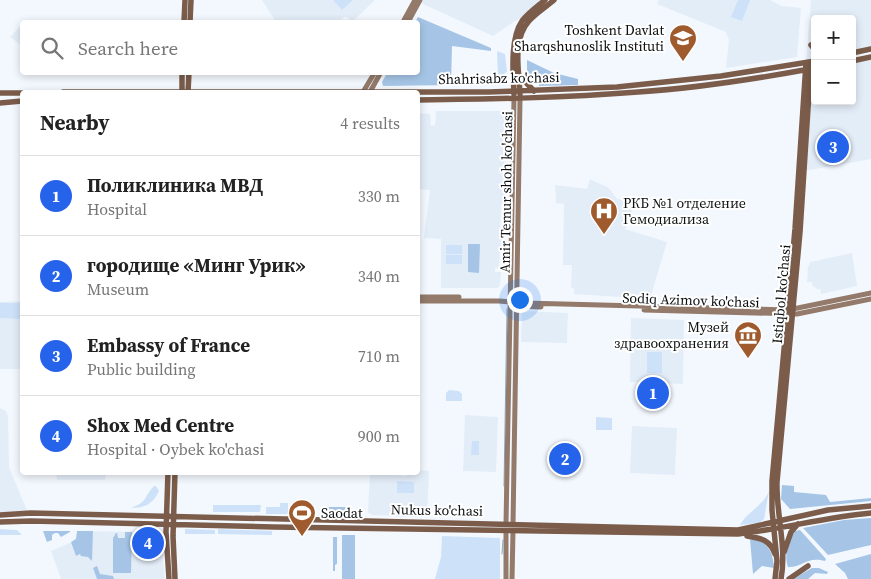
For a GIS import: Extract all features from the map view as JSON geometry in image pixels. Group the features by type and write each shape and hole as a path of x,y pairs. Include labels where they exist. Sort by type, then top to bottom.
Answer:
{"main road":[{"path":"184,20 185,0"},
{"path":"190,20 191,0"},
{"path":"403,20 415,0"},
{"path":"409,20 420,0"},
{"name":"Amir Temur shoh ko'chasi","path":"517,91 514,46 518,29 527,15 545,0"},
{"name":"Amir Temur shoh ko'chasi","path":"512,579 507,482 516,304 517,91 519,51 524,29 530,20 554,0"},
{"path":"856,52 871,49"},
{"path":"856,60 871,57"},
{"name":"Shahrisabz ko'chasi","path":"420,92 517,91 617,87 721,76 811,62"},
{"name":"Shahrisabz ko'chasi","path":"420,100 517,99 664,90 810,69"},
{"name":"Istiqbol ko'chasi","path":"780,559 772,482 790,312 795,229 810,69"},
{"path":"518,73 534,90"},
{"path":"182,75 185,90"},
{"path":"185,90 188,75"},
{"path":"364,90 373,75"},
{"path":"371,90 380,75"},
{"path":"377,80 379,90"},
{"path":"0,93 20,93"},
{"name":"Amir Temur shoh ko'chasi","path":"506,579 514,482 510,300 517,99"},
{"path":"0,103 20,101"},
{"name":"Sodiq Azimov ko'chasi","path":"516,304 790,312 856,299 871,294"},
{"path":"420,296 510,300 516,304"},
{"name":"Sodiq Azimov ko'chasi","path":"856,299 871,299"},
{"path":"420,300 510,300"},
{"path":"168,475 175,579"},
{"path":"169,579 170,521 175,475"},
{"path":"507,482 514,482"},
{"path":"774,502 784,516 796,517"},
{"path":"756,528 767,518 774,502"},
{"name":"Nukus ko'chasi","path":"0,522 170,521 738,534 777,526 796,517 828,510 871,506"},
{"path":"30,513 33,521"},
{"name":"Nukus ko'chasi","path":"0,515 30,513 170,521"},
{"name":"Nukus ko'chasi","path":"509,528 738,530 798,524 871,513"},
{"path":"775,579 788,538 798,524"},
{"path":"738,534 759,538 766,541 772,547 780,559 781,579"},
{"path":"789,579 808,566"}],"shaded area":[{"path":"262,0 375,0 354,20 344,17 340,20 275,20"},
{"path":"333,0 353,0 342,10"},
{"path":"420,0 545,0 527,15 493,36 423,4"},
{"path":"659,0 770,0 782,6 801,8 797,57 726,68 729,40 726,32 657,4"},
{"path":"738,0 750,0 742,21 731,17"},
{"path":"811,0 871,0 871,49 856,52 856,15 811,15 811,62 806,63"},
{"path":"418,17 491,48 491,51 452,46 451,85 383,86 382,82 386,75 420,75 420,20 416,20"},
{"path":"20,26 20,44 10,37"},
{"path":"497,51 505,54 507,72 498,78"},
{"path":"871,57 871,159 804,171 811,69 811,105 856,105 856,60"},
{"path":"527,60 554,73 578,79 578,85 539,86 539,80 529,78 527,75"},
{"path":"436,111 500,111 505,113 504,204 501,204 500,231 503,235 503,245 501,245 500,249 499,268 495,268 495,272 501,272 498,288 441,288 441,239 424,238 430,190 420,189 420,113 430,114 431,126 435,125"},
{"name":"РКБ №1 отделение Гемодиализа","path":"590,179 609,188 616,198 634,206 625,229 667,242 650,299 574,294 574,288 571,288 572,265 563,265 564,204 556,203 555,185 587,189"},
{"path":"468,244 480,244 479,273 468,272"},
{"path":"446,245 462,245 462,254 446,254"},
{"path":"852,253 857,286 821,294 820,289 812,285 812,282 807,282 810,262"},
{"path":"446,255 462,255 462,264 446,264"},
{"path":"20,301 20,369 0,369 0,302"},
{"path":"0,303 20,303 20,319 0,318"},
{"path":"522,311 568,313 567,343 521,342"},
{"path":"631,318 684,320 683,384 630,382"},
{"path":"647,352 662,352 662,373 647,373"},
{"path":"449,390 459,391 462,394 462,401 446,401 446,393"},
{"path":"0,408 6,411 8,416 9,467 28,513 0,515"},
{"path":"465,415 498,417 496,472 463,471"},
{"path":"596,417 612,418 612,430 596,430"},
{"path":"632,426 677,428 675,475 630,473"},
{"path":"472,441 479,441 479,455 471,455"},
{"path":"420,470 429,471 427,517 372,515 368,512 370,475 420,475"},
{"path":"56,475 106,475 105,480 57,480"},
{"path":"397,481 414,482 414,493 397,493"},
{"path":"782,485 794,486 794,492 826,495 830,502 871,498 871,501 790,509 781,499"},
{"path":"154,486 159,491 151,502 144,506 131,508 143,501"},
{"path":"769,491 764,519 759,523 740,525 763,501"},
{"path":"280,503 288,503 288,514 266,514 266,507 280,507"},
{"path":"213,505 261,505 260,512 213,512"},
{"path":"290,506 309,506 309,508 315,508 315,514 290,514"},
{"path":"348,507 348,515 322,514 322,508"},
{"path":"409,511 427,511 427,517 390,516 390,512 409,513"},
{"path":"871,518 871,545 828,555 803,528 844,520"},
{"path":"0,529 17,530 22,535 0,535"},
{"path":"185,529 215,530 215,534 185,534"},
{"path":"218,529 272,531 272,535 218,534"},
{"path":"800,530 826,559 825,561 813,560 788,567 786,553 788,543 795,531"},
{"path":"43,531 70,532 61,537 58,533 55,533 52,535 52,540 47,542"},
{"path":"77,531 158,533 161,538 165,579 61,579 51,551 74,541 77,537"},
{"path":"77,531 93,531 92,561 80,554 76,556 71,542 76,539"},
{"path":"125,532 132,532 131,573 113,573 113,538 117,533 118,538 125,538"},
{"path":"342,535 355,535 355,579 342,579"},
{"path":"442,536 500,538 500,579 435,579 441,557"},
{"path":"333,537 337,537 337,564 335,565 335,571 333,571"},
{"path":"750,539 765,544 771,552 774,568 762,566 753,574"},
{"path":"871,554 871,579 848,579 845,573 835,564"},
{"path":"97,566 100,574 113,576 114,579 97,579 93,568"},
{"path":"812,568 819,568 828,572 827,574 815,573 808,579 793,579"}],"waterway":[{"path":"504,486 507,309"},
{"path":"502,554 503,540"}],"place":[{"name":"Toshkent Davlat Sharqshunoslik Instituti","path":"683,62"},
{"name":"Embassy of France","path":"833,147"},
{"name":"РКБ №1 отделение Гемодиализа","path":"604,235"},
{"name":"Музей здравоохранения","path":"748,359"},
{"name":"Поликлиника МВД","path":"653,393"},
{"name":"городище «Минг Урик»","path":"565,459"},
{"name":"Saodat","path":"302,537"},
{"name":"Shox Med Centre","path":"148,543"}]}
